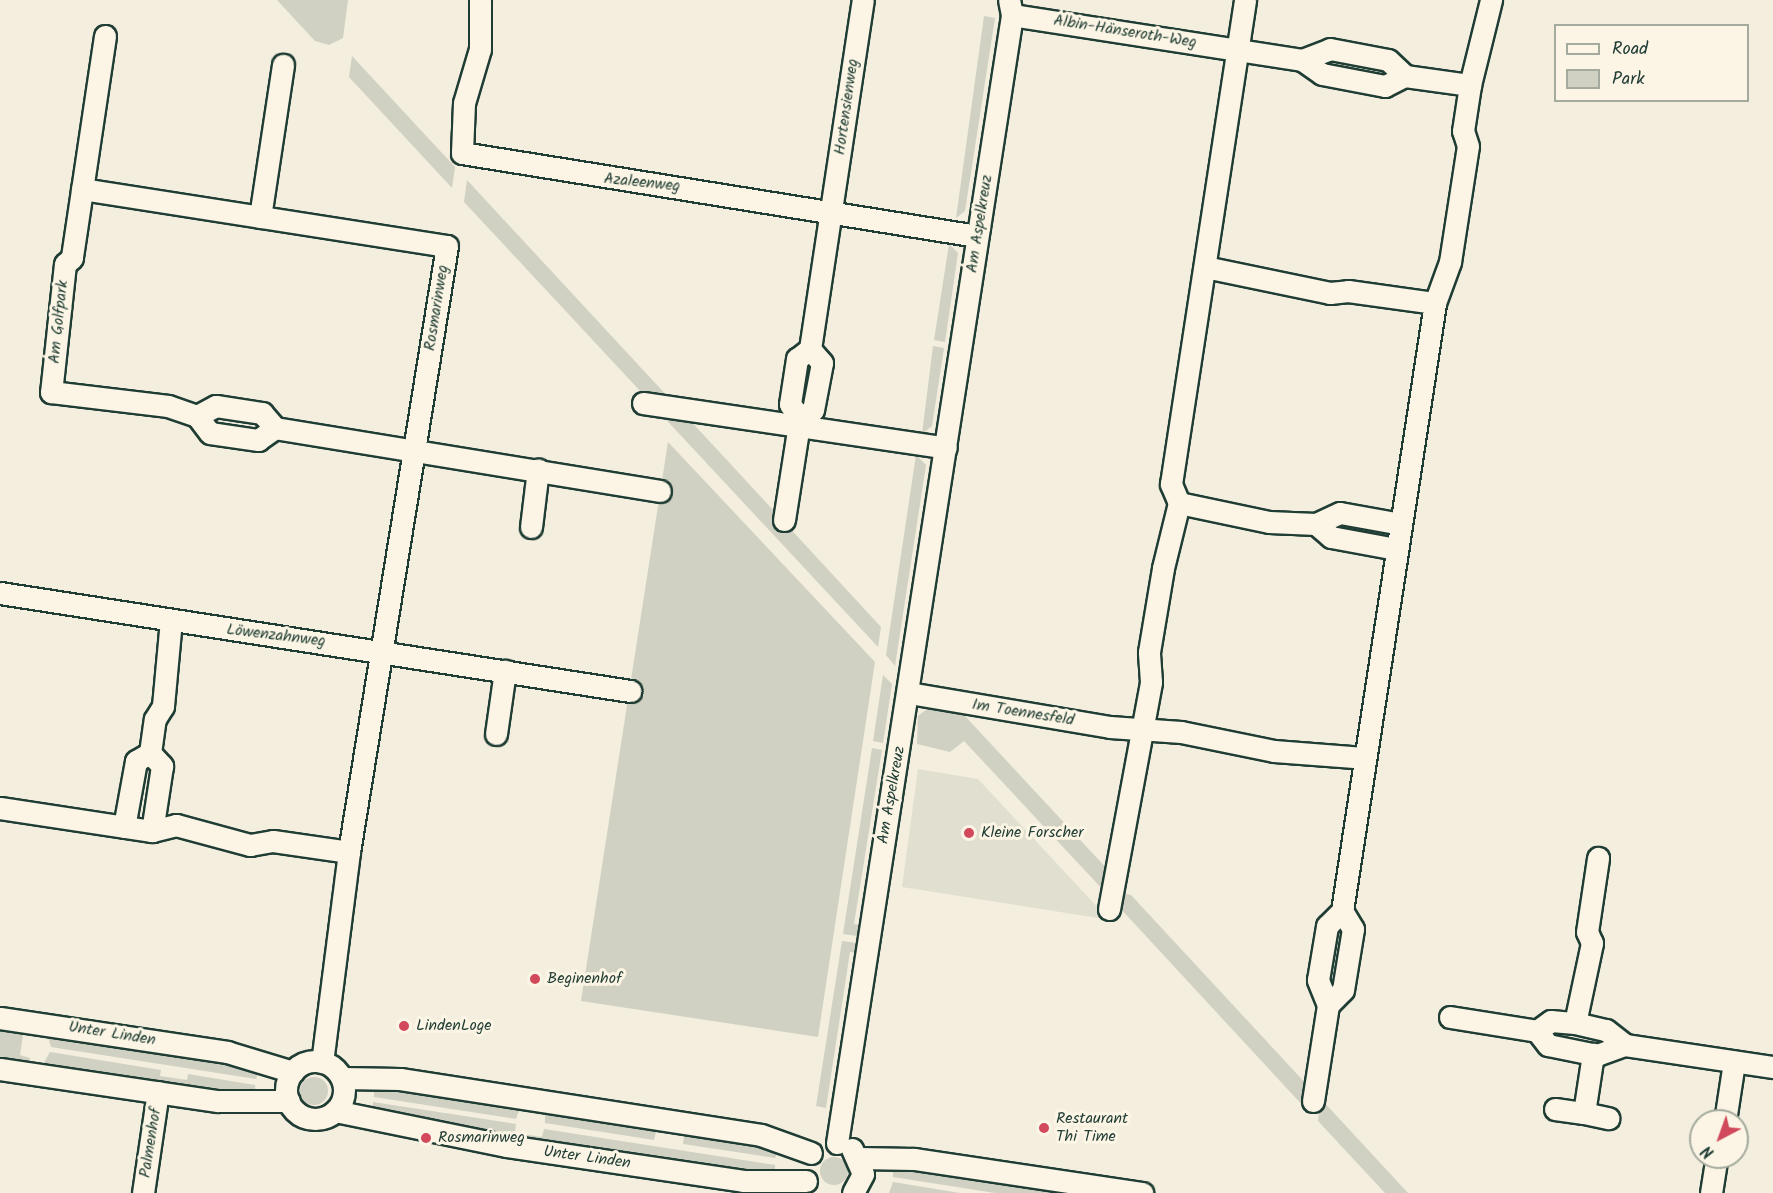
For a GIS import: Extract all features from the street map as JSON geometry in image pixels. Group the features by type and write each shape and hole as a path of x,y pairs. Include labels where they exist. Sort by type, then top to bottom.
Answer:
{"street":[{"name":"Azaleenweg","path":"480,0 480,49 464,103 462,153 977,236"},
{"name":"Hortensienweg","path":"831,214 863,0"},
{"path":"1109,909 1138,726 1151,682 1149,652 1163,568 1179,503 1171,484 1245,0"},
{"path":"1313,1101 1328,1005 1343,990 1353,928 1342,911 1364,758 1396,549 1419,420 1435,303 1450,262 1468,146 1463,131 1470,85 1491,0"},
{"name":"Albin-Hänseroth-Weg","path":"1010,7 1302,60 1322,74 1385,86 1405,76 1470,85"},
{"name":"Am Aspelkreuz","path":"837,1143 909,693 1010,7"},
{"name":"Am Golfpark","path":"105,36 72,258 65,264 51,392 94,401 117,397 197,416 210,433 258,440 275,428 413,450"},
{"path":"260,217 283,65"},
{"name":"Rosmarinweg","path":"82,189 447,246 349,852 321,1062"},
{"path":"784,520 799,421 813,410 822,363 810,349 831,214"},
{"path":"1205,267 1330,293 1348,291 1435,303"},
{"path":"643,403 799,421 946,448"},
{"path":"413,450 660,491"},
{"path":"531,527 538,470"},
{"path":"1179,503 1234,517 1316,524 1340,513 1401,524"},
{"path":"1316,524 1331,537 1396,549"},
{"name":"Löwenzahnweg","path":"0,593 381,651"},
{"path":"124,827 135,761 150,753 165,696 171,620"},
{"path":"381,651 630,691"},
{"path":"496,734 505,671"},
{"name":"Im Toennesfeld","path":"909,693 1110,727 1138,726 1274,751 1364,758"},
{"path":"150,753 162,766 152,831"},
{"path":"0,808 152,831 176,825 250,845 273,841 349,852"},
{"path":"1575,1023 1592,943 1587,932 1598,858"},
{"path":"1450,1017 1537,1031 1548,1045 1593,1054 1625,1045 1773,1067"},
{"name":"Unter Linden","path":"0,1018 227,1052 293,1072"},
{"path":"1537,1031 1551,1021 1575,1023 1605,1030 1625,1045"},
{"path":"1584,1113 1593,1054"},
{"path":"289,1101 287,1086 293,1072 306,1062 321,1062 342,1078 400,1079 761,1135 811,1153 837,1143 859,1158 914,1160 1142,1193"},
{"path":"1727,1109 1734,1062"},
{"path":"0,1069 218,1101 289,1101 310,1118 335,1111 344,1096 342,1078"},
{"name":"Palmenhof","path":"143,1193 158,1092"},
{"path":"1555,1109 1608,1118"},
{"name":"Unter Linden","path":"335,1111 519,1148 743,1181 810,1187"},
{"path":"810,1187 811,1153"},
{"path":"858,1192 863,1174 859,1158"},
{"path":"1711,1193 1715,1169"}],"shaded area":[{"name":"Kleine Forscher","path":"918,769 978,779 1100,910 1098,918 902,887"}],"green space":[{"path":"277,0 348,0 343,38 329,45 315,41"},
{"path":"984,16 995,18 965,211 956,218"},
{"path":"352,56 455,167 452,188 349,77"},
{"path":"467,180 669,398 643,394 464,202"},
{"path":"949,244 958,253 945,342 934,340"},
{"path":"933,346 944,348 932,426 922,434"},
{"path":"658,411 685,415 881,627 878,647"},
{"path":"668,442 875,662 818,1037 581,1001"},
{"path":"916,455 926,465 895,666 886,655"},
{"path":"883,675 892,684 883,743 873,741"},
{"path":"927,709 964,715 1110,872 1107,894 964,741 950,752 917,744 918,716"},
{"path":"872,748 882,750 854,924 866,926 865,937 843,934"},
{"path":"1121,893 1131,895 1309,1087 1305,1108 1119,907"},
{"path":"842,941 864,944 862,954 850,952 826,1108 816,1106"},
{"path":"0,1023 34,1028 33,1036 23,1035 20,1055 30,1058 29,1066 0,1063"},
{"path":"46,1030 260,1068 256,1079 51,1047"},
{"path":"50,1052 161,1070 160,1076 187,1080 188,1074 255,1085 256,1096 41,1068"},
{"path":"314,1077 324,1081 328,1091 324,1101 314,1105 304,1101 300,1091 304,1081"},
{"path":"374,1085 779,1148 775,1158 683,1144 684,1136 656,1132 654,1140 545,1123 545,1115 519,1111 516,1119 374,1097"},
{"path":"1321,1099 1408,1193 1385,1193 1318,1121"},
{"path":"373,1102 516,1124 515,1133 542,1137 544,1129 775,1165 775,1177 395,1123 372,1109"},
{"path":"834,1157 844,1161 848,1171 844,1181 834,1185 824,1181 820,1171 824,1161"},
{"path":"893,1166 1066,1188 1065,1193 995,1193 893,1177"},
{"path":"893,1182 960,1193 889,1193"}],"place":[{"name":"Kleine Forscher","path":"969,833"},
{"name":"Beginenhof","path":"535,979"},
{"name":"LindenLoge","path":"404,1026"},
{"name":"Restaurant Thi Time","path":"1044,1128"},
{"name":"Rosmarinweg","path":"426,1138"}]}
